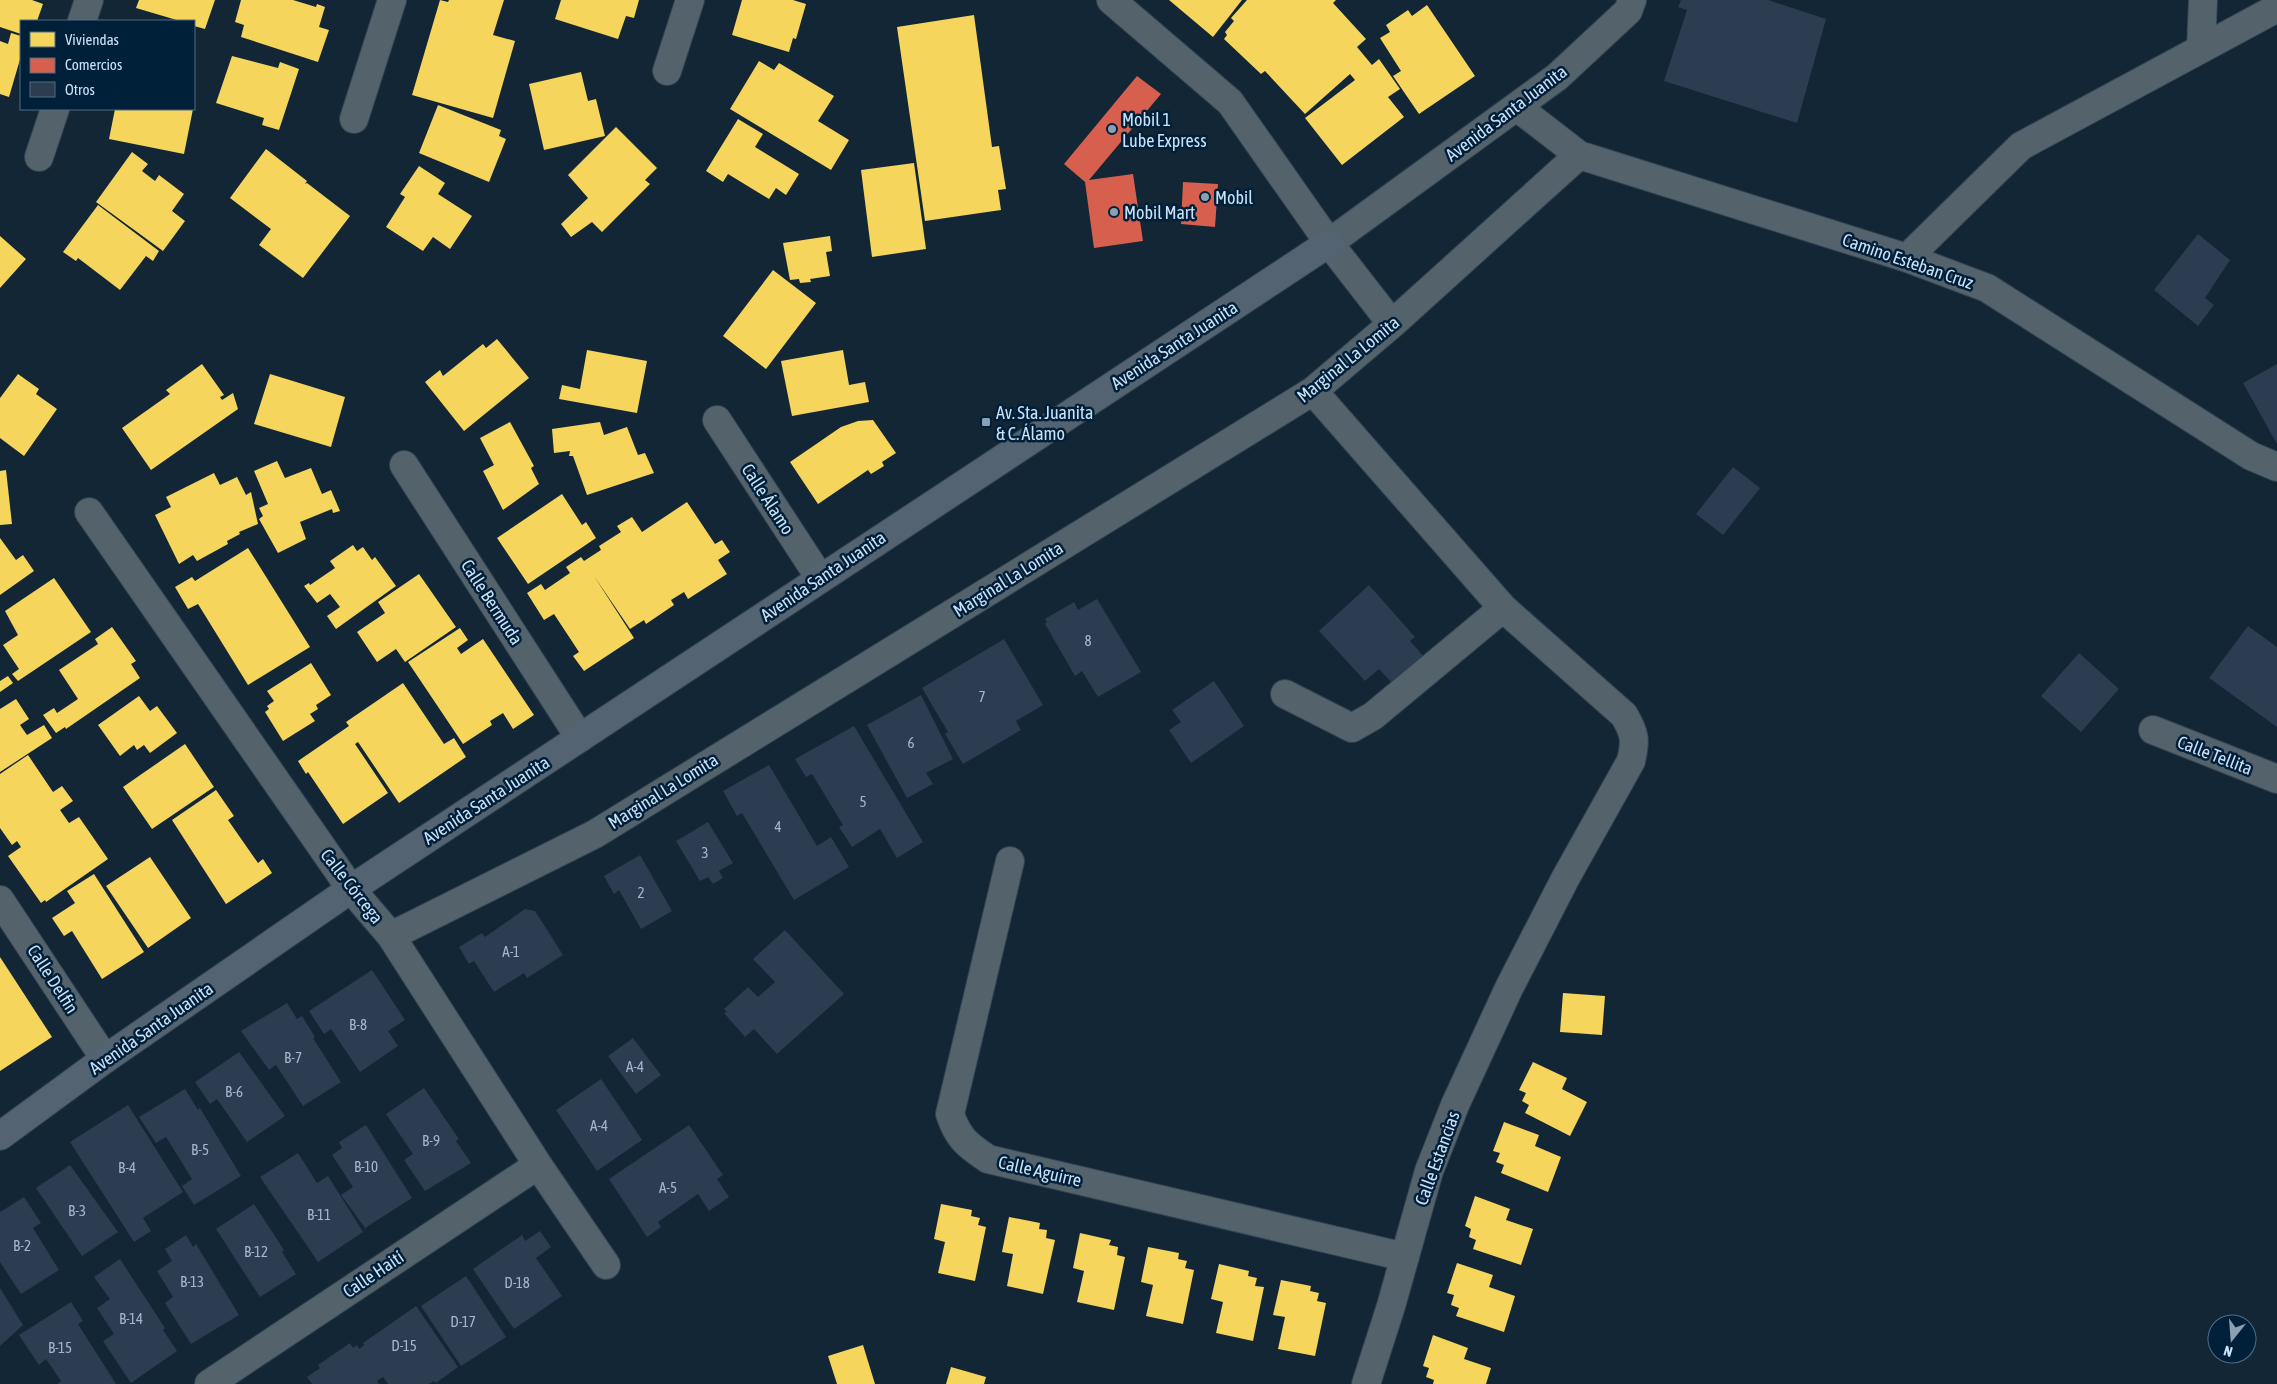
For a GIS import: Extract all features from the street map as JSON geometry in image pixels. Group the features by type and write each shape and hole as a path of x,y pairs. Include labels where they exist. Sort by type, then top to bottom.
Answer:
{"street":[{"path":"82,20 89,0"},
{"path":"354,119 392,0"},
{"path":"667,71 690,0"},
{"path":"1111,0 1230,102 1329,243 1392,324"},
{"name":"Avenida Santa Juanita","path":"0,1136 106,1059 351,890 1329,243 1557,77 1628,11 1632,0"},
{"path":"2201,48 2203,0"},
{"path":"1907,258 2021,146 2277,8"},
{"name":"Camino Esteban Cruz","path":"1517,107 1579,155 1907,258 1987,288 2251,456 2277,467"},
{"path":"39,157 55,110"},
{"name":"Marginal La Lomita","path":"391,936 595,834 1312,392 1392,324 1579,155"},
{"name":"Calle Estancias","path":"1312,392 1503,608 1624,715 1634,731 1635,744 1631,761 1509,988 1452,1113 1429,1171 1366,1384"},
{"name":"Calle Álamo","path":"716,420 820,578"},
{"name":"Calle Bermuda","path":"404,465 580,738"},
{"name":"Calle Córcega","path":"89,512 351,890 391,936 538,1165 606,1265"},
{"path":"1285,694 1352,728 1373,716 1503,608"},
{"name":"Calle Tellita","path":"2153,730 2277,779"},
{"name":"Calle Aguirre","path":"1010,861 950,1114 956,1131 969,1147 988,1159 1405,1257"},
{"name":"Calle Delfin","path":"0,900 106,1059"},
{"name":"Calle Haití","path":"209,1384 538,1165"}],"building: Viviendas":[{"path":"0,0 32,0 43,4 37,20 20,20 20,34 0,27"},
{"path":"139,0 215,0 205,29 195,26 195,20 177,20 136,8"},
{"path":"241,0 293,0 316,7 317,4 325,7 319,27 329,30 318,62 241,37 244,25 235,22"},
{"path":"440,0 448,2 449,0 504,0 493,35 515,41 493,118 412,95"},
{"path":"561,0 639,0 634,18 626,16 618,39 555,19"},
{"path":"742,0 793,0 806,4 796,39 793,38 789,52 732,35"},
{"path":"1169,0 1242,0 1213,37"},
{"path":"1247,0 1336,0 1333,3 1366,39 1357,47 1372,65 1379,59 1400,89 1388,97 1404,117 1342,165 1305,118 1355,80 1350,74 1305,114 1265,71 1261,74 1224,39 1227,35 1225,32 1234,21 1231,18"},
{"path":"1427,5 1475,76 1419,114 1393,76 1401,71 1380,38 1390,32 1386,25 1408,10 1412,16"},
{"path":"974,15 992,147 999,146 1006,189 998,190 1001,210 925,221 897,27"},
{"path":"11,33 20,36 20,59 9,97 0,94 0,41 8,44"},
{"path":"232,56 278,68 280,62 299,69 279,130 262,125 264,118 216,103"},
{"path":"759,61 774,70 779,63 834,96 818,121 849,140 831,170 730,109"},
{"path":"581,72 588,101 596,99 605,136 544,150 529,84"},
{"path":"438,105 501,130 499,136 506,139 489,182 419,153"},
{"path":"115,110 193,110 184,154 109,139"},
{"path":"738,119 763,134 755,147 799,174 786,195 776,188 769,199 728,174 723,182 706,171"},
{"path":"616,127 657,168 645,180 650,184 602,232 592,222 571,237 561,224 588,198 568,175"},
{"path":"266,149 307,181 305,184 307,183 350,216 303,278 259,245 271,229 230,198"},
{"path":"132,152 148,164 142,171 155,181 159,175 184,194 172,211 185,221 163,251 96,202"},
{"path":"914,163 926,249 872,257 861,170"},
{"path":"419,166 445,183 438,194 472,216 450,249 433,237 423,251 386,227 405,197 400,194"},
{"path":"98,205 159,251 153,261 146,256 120,290 78,258 76,261 63,252"},
{"path":"0,236 26,259 0,288"},
{"path":"830,236 832,251 826,252 830,276 810,279 811,282 800,283 799,279 790,280 783,243"},
{"path":"773,270 816,303 766,369 723,336"},
{"path":"497,339 529,378 464,431 425,382 440,370 443,376 483,344 486,348"},
{"path":"587,350 647,361 637,413 559,399 562,385 580,389"},
{"path":"843,350 849,385 865,382 869,402 792,416 781,361"},
{"path":"202,364 224,395 220,397 222,400 233,393 238,409 151,470 122,428 170,394 166,390"},
{"path":"18,374 39,389 36,394 57,409 24,456 0,438 0,398"},
{"path":"270,374 345,397 331,447 254,424"},
{"path":"873,420 896,453 882,462 884,466 871,474 868,470 818,504 790,462 841,427 858,421"},
{"path":"510,422 534,466 531,468 539,484 503,510 483,471 494,465 480,438"},
{"path":"600,422 604,435 627,427 638,455 645,453 654,473 587,495 573,456 569,456 570,451 554,453 552,429"},
{"path":"277,461 285,478 311,468 322,494 331,490 340,511 333,513 332,509 300,522 306,539 278,553 259,519 263,516 259,508 268,504 254,471"},
{"path":"6,470 12,524 0,525 0,471"},
{"path":"214,473 220,485 237,477 246,495 251,492 258,524 239,532 240,534 227,541 228,544 197,561 193,555 179,564 155,515 171,507 166,497"},
{"path":"562,494 582,525 586,522 596,538 528,584 497,538"},
{"path":"687,502 715,544 722,540 730,552 718,560 727,574 688,599 684,592 671,600 674,605 646,624 644,620 630,629 594,576 634,638 584,671 573,656 579,652 554,614 544,620 527,593 541,584 545,590 570,573 566,567 581,557 584,561 601,550 599,546 621,532 617,526 632,517 642,532"},
{"path":"0,538 16,560 23,555 34,571 0,595"},
{"path":"353,545 357,551 363,547 372,560 375,557 396,586 336,629 327,616 340,607 330,594 317,603 304,586 309,583 310,585 335,568 330,561"},
{"path":"248,548 310,647 248,685 198,604 188,609 175,587 192,577 195,581"},
{"path":"419,574 456,627 405,662 396,649 377,662 357,632 385,613 378,602"},
{"path":"54,578 91,632 18,681 12,674 19,669 3,645 18,635 5,611"},
{"path":"112,627 136,661 131,664 140,678 66,729 65,727 56,733 43,715 54,708 57,713 78,699 59,670 98,644 95,639"},
{"path":"460,628 468,640 457,648 461,654 483,639 534,715 513,729 503,713 490,721 492,725 463,744 408,662"},
{"path":"311,663 331,695 316,705 318,709 310,714 315,721 283,741 265,712 269,709 267,706 274,701 267,691"},
{"path":"8,676 13,683 0,692 0,681"},
{"path":"403,683 444,744 454,738 466,757 399,803 358,742 355,744 388,793 343,824 308,772 306,774 298,761 349,726 346,722"},
{"path":"139,696 150,711 157,706 177,733 150,753 144,745 137,750 134,745 120,756 98,725"},
{"path":"16,699 29,719 20,725 27,735 44,725 52,738 0,772 0,709"},
{"path":"185,744 214,787 152,829 123,787"},
{"path":"28,755 53,792 62,786 73,801 60,810 69,823 79,817 108,859 46,902 45,900 41,903 8,856 21,847 17,841 12,845 0,828 0,774"},
{"path":"216,790 234,816 228,820 258,863 263,859 272,873 226,904 172,820"},
{"path":"150,857 191,918 148,948 106,886"},
{"path":"94,874 144,952 102,979 72,931 64,936 52,918 75,903 67,891"},
{"path":"0,957 52,1037 0,1071"},
{"path":"1563,993 1605,996 1602,1035 1560,1032"},
{"path":"1533,1062 1567,1078 1562,1089 1587,1102 1570,1136 1525,1113 1529,1105 1522,1101 1526,1093 1519,1090"},
{"path":"1504,1122 1539,1135 1535,1146 1561,1157 1548,1192 1501,1173 1504,1165 1496,1162 1500,1153 1493,1151"},
{"path":"1475,1196 1510,1209 1506,1220 1533,1229 1521,1265 1473,1249 1476,1240 1469,1237 1471,1229 1465,1226"},
{"path":"941,1204 972,1210 971,1216 980,1218 978,1225 986,1227 975,1281 938,1273 945,1242 934,1239"},
{"path":"1009,1217 1040,1223 1039,1229 1047,1230 1046,1238 1055,1240 1043,1294 1007,1286 1013,1254 1002,1252"},
{"path":"1080,1233 1111,1240 1109,1245 1118,1247 1117,1255 1125,1257 1114,1310 1077,1302 1084,1271 1073,1268"},
{"path":"1148,1247 1179,1253 1178,1259 1187,1261 1185,1268 1194,1270 1183,1324 1146,1316 1153,1285 1141,1282"},
{"path":"1457,1263 1493,1275 1489,1287 1515,1296 1504,1332 1456,1316 1459,1308 1451,1305 1454,1295 1447,1293"},
{"path":"1219,1264 1249,1271 1248,1276 1257,1278 1255,1286 1264,1287 1253,1341 1216,1333 1223,1302 1211,1299"},
{"path":"1281,1280 1311,1286 1310,1291 1319,1293 1317,1301 1326,1303 1315,1356 1278,1349 1285,1317 1273,1315"},
{"path":"1433,1335 1468,1348 1464,1359 1491,1368 1486,1384 1433,1384 1434,1380 1426,1377 1429,1368 1423,1366"},
{"path":"863,1345 875,1384 837,1384 828,1356"},
{"path":"951,1367 986,1377 984,1384 946,1384"}],"building: Comercios":[{"path":"1137,76 1161,94 1089,180 1133,174 1143,241 1094,248 1085,182 1064,164"},
{"path":"1183,182 1218,184 1215,227 1181,224"}],"building: Otros":[{"path":"1681,0 1768,0 1826,19 1797,123 1664,81 1687,10 1678,7"},
{"path":"2198,234 2230,260 2205,298 2214,305 2198,326 2154,290"},
{"path":"2277,364 2277,444 2243,383"},
{"path":"1733,467 1760,488 1723,535 1696,514"},
{"path":"1369,585 1415,637 1410,641 1427,660 1394,685 1379,669 1365,681 1319,631"},
{"path":"1097,599 1141,672 1098,697 1082,671 1075,676 1045,624 1047,622 1045,619 1074,602 1078,610"},
{"path":"2248,626 2277,647 2277,727 2209,678"},
{"path":"1004,639 1043,705 1016,721 1021,730 963,764 945,734 948,732 922,688"},
{"path":"2079,653 2119,689 2081,732 2041,696"},
{"path":"1214,681 1244,726 1191,763 1169,730 1181,722 1172,710"},
{"path":"921,695 953,759 926,773 933,784 907,798 867,725"},
{"path":"854,726 923,842 897,858 880,829 852,847 839,827 843,825 812,774 806,777 795,759"},
{"path":"769,765 817,846 831,837 849,867 794,900 742,813 737,816 723,791"},
{"path":"708,822 733,863 719,871 723,878 713,884 708,877 700,881 676,841"},
{"path":"640,855 672,911 641,929 619,890 614,894 604,876"},
{"path":"525,909 535,911 563,955 527,978 524,973 494,992 474,961 469,964 459,947 482,933 485,937"},
{"path":"785,930 844,994 777,1054 754,1029 745,1037 724,1013 727,1012 724,1009 748,987 758,997 775,982 753,959"},
{"path":"372,970 405,1020 388,1031 398,1046 360,1072 331,1029 324,1034 309,1011"},
{"path":"287,1003 297,1019 302,1016 315,1037 313,1038 341,1082 303,1106 276,1065 269,1070 241,1031"},
{"path":"633,1038 661,1075 636,1094 608,1056"},
{"path":"239,1052 285,1116 247,1142 217,1099 210,1104 195,1082"},
{"path":"601,1079 642,1140 597,1171 556,1110"},
{"path":"424,1088 459,1139 456,1141 471,1163 425,1191 404,1160 413,1154 386,1114"},
{"path":"185,1089 198,1110 200,1108 241,1176 194,1205 182,1186 192,1179 166,1137 156,1143 139,1117"},
{"path":"128,1105 183,1192 143,1218 151,1231 134,1242 70,1142"},
{"path":"366,1125 412,1198 365,1228 341,1195 353,1187 332,1155 342,1148 339,1142"},
{"path":"689,1125 723,1175 717,1179 729,1197 709,1211 698,1194 658,1222 661,1227 647,1237 609,1179"},
{"path":"298,1153 317,1183 328,1176 363,1232 318,1262 260,1177"},
{"path":"70,1165 118,1232 82,1256 36,1188"},
{"path":"24,1197 41,1223 33,1228 59,1270 21,1294 0,1262 0,1212"},
{"path":"254,1204 284,1250 282,1252 296,1274 260,1297 216,1229"},
{"path":"540,1231 551,1247 536,1258 562,1296 514,1329 473,1269 522,1235 525,1241"},
{"path":"186,1235 193,1247 196,1244 239,1315 191,1344 165,1303 173,1297 157,1271 172,1261 165,1249"},
{"path":"120,1259 165,1328 163,1330 177,1351 131,1383 103,1341 114,1334 97,1308 110,1299 94,1277"},
{"path":"466,1276 506,1337 461,1366 421,1306"},
{"path":"0,1288 23,1325 0,1346"},
{"path":"71,1302 83,1321 78,1324 116,1384 57,1384 61,1381 46,1359 39,1365 19,1335"},
{"path":"416,1306 458,1367 436,1383 434,1381 429,1384 388,1384 383,1377 377,1381 379,1384 312,1384 307,1377 320,1368 318,1365 350,1343 353,1348 357,1345 359,1349 364,1345 363,1343"}],"place":[{"name":"Mobil 1 Lube Express","path":"1112,129"},
{"name":"Mobil","path":"1205,197"},
{"name":"Mobil Mart","path":"1114,212"},
{"name":"Av. Sta. Juanita & C. Álamo","path":"986,422"}]}
